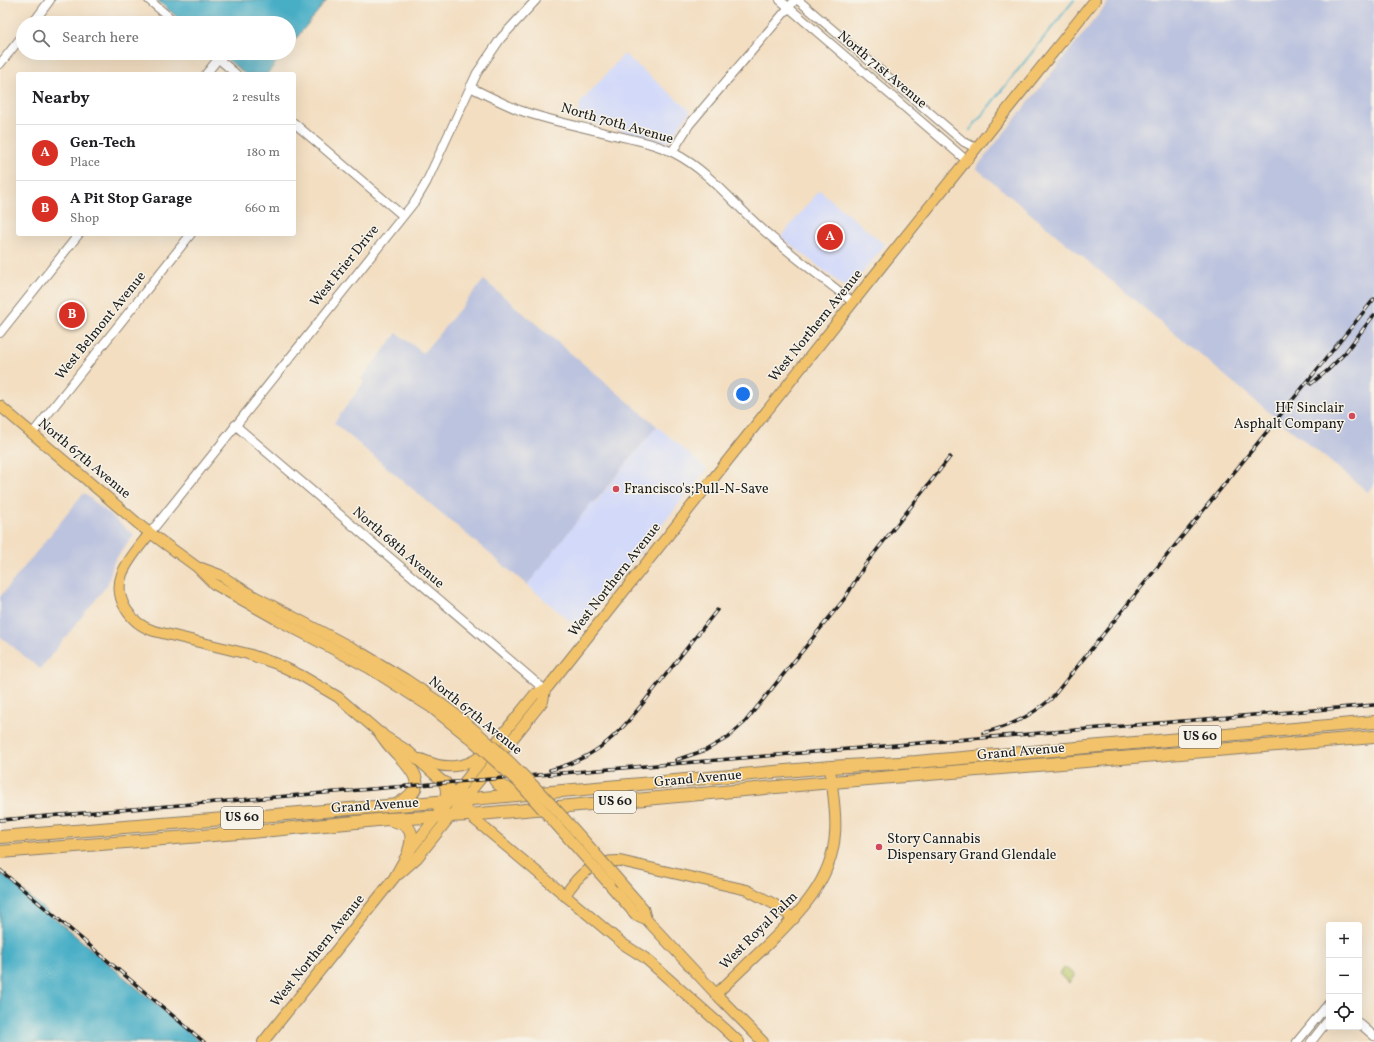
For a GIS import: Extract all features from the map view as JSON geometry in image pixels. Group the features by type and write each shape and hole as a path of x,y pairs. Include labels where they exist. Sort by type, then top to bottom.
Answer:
{"highway":[{"name":"Grand Avenue","path":"0,837 398,805 830,767 916,762 1374,722"},
{"path":"1343,725 1344,740"},
{"path":"381,734 392,749 410,766 415,776 416,785 413,793 398,805"},
{"name":"Grand Avenue","path":"0,852 251,832 388,819 469,815 832,782 1374,737"},
{"path":"1023,752 1025,766"},
{"path":"498,758 493,766 493,775 500,786 512,791 538,793"},
{"path":"423,817 453,799 445,783"},
{"path":"388,819 398,821 409,829 413,838 409,851"}],"main road":[{"name":"West Northern Avenue","path":"263,1042 394,878 409,851 436,817 453,799 498,758 543,701 546,690 853,302 1095,0"},
{"name":"North 67th Avenue","path":"0,406 150,533 197,567 214,584 276,619 369,668 470,726 515,766 545,796 643,908 646,919"},
{"path":"150,533 128,562 120,583 120,592 124,605 136,622 154,631 231,649 277,664 326,689 348,705 381,734 402,746 445,783"},
{"name":"West Northern Avenue","path":"394,878 417,858 451,816 453,799 462,793 465,781 535,694 546,690"},
{"name":"North 67th Avenue","path":"435,705 519,783 636,915 646,919 763,1042"},
{"path":"412,754 436,764 460,766 473,761 499,739"},
{"name":"West Royal Palm","path":"716,994 794,919 809,901 828,867 833,852 836,822 830,767"},
{"path":"453,799 469,815 565,896 623,944 645,958 737,1041"},
{"path":"565,896 577,880 593,867 610,861 620,861 747,890 774,904 794,919"}],"street":[{"path":"38,16 50,0"},
{"path":"149,0 168,16"},
{"name":"West Frier Drive","path":"150,533 402,215 416,200 426,183 470,87 488,56 501,38 536,0"},
{"name":"North 71st Avenue","path":"780,0 966,160"},
{"path":"672,152 689,125 796,0"},
{"name":"North 71st Avenue","path":"796,0 960,138 976,148"},
{"path":"0,64 16,44"},
{"path":"208,72 217,60"},
{"path":"219,60 234,72"},
{"name":"North 70th Avenue","path":"470,87 498,101 521,110 570,124 644,142 672,152 704,172 763,230 853,302"},
{"path":"296,125 402,215"},
{"path":"0,333 77,236"},
{"name":"West Belmont Avenue","path":"32,434 189,236"},
{"name":"North 68th Avenue","path":"235,425 546,690"},
{"path":"1297,1042 1326,1007"},
{"path":"1311,1042 1326,1023"},
{"path":"1362,1026 1374,1036"}],"shaded area":[{"path":"1110,0 1374,0 1374,485 1368,492 1270,413 976,168"},
{"path":"624,54 691,111 670,141 665,142 577,119 580,103"},
{"path":"819,190 885,245 855,282 848,286 842,285 781,237"},
{"path":"484,280 657,426 594,503 592,502 527,585 334,423 364,382 361,379 397,333 423,353"},
{"path":"657,426 707,469 579,629 527,585 592,502 595,503"},
{"path":"84,493 134,535 114,561 108,584 40,669 0,636 0,597"}],"green space":[{"path":"1065,967 1075,975 1069,983 1059,974"}],"water":[{"path":"157,0 327,0 296,38 296,16 176,16"},
{"path":"228,60 278,60 269,72 243,72"},
{"path":"0,872 201,1042 0,1042"}],"waterway":[{"path":"970,130 1074,0"}],"railway":[{"path":"983,733 1019,720 1035,711 1051,699 1374,299"},
{"path":"1311,384 1344,354 1374,315"},
{"path":"676,760 706,750 727,738 745,722 845,598 865,565 950,457"},
{"path":"550,770 569,764 586,756 600,747 625,725 717,610"},
{"path":"0,820 1374,705"},
{"path":"0,870 204,1042"}],"place":[{"name":"Gen-Tech","path":"830,237"},
{"name":"A Pit Stop Garage","path":"72,315"},
{"name":"HF Sinclair Asphalt Company","path":"1352,416"},
{"name":"Francisco's;Pull-N-Save","path":"616,489"},
{"name":"Story Cannabis Dispensary Grand Glendale","path":"879,847"}]}
